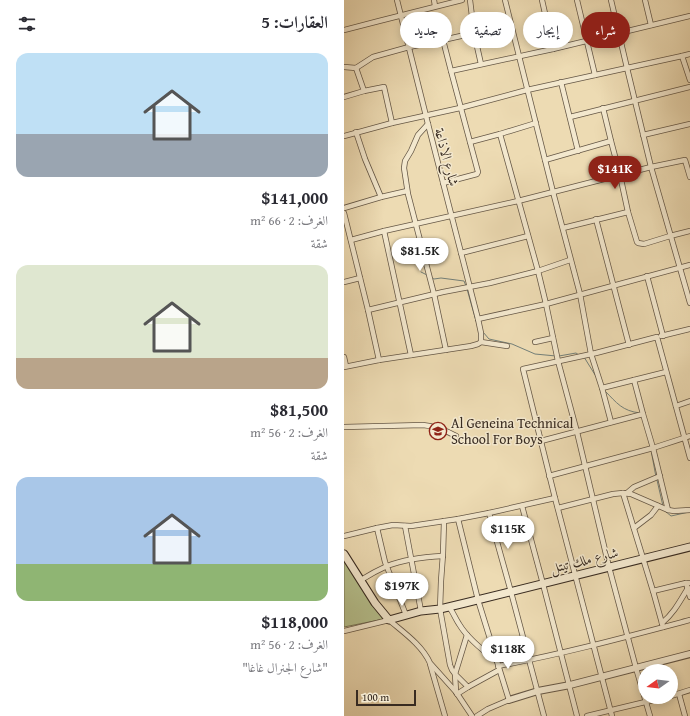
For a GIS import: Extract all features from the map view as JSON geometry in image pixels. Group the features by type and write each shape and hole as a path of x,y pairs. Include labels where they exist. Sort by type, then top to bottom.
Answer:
{"main road":[{"name":"شارع ملك تيتل","path":"389,620 421,611 440,609 511,592 690,547"},
{"path":"344,554 375,603 389,620"}],"street":[{"name":"شارع الاذاعة","path":"397,0 400,12"},
{"path":"434,0 435,6"},
{"path":"412,12 462,0"},
{"path":"470,0 471,12"},
{"path":"505,0 570,260 580,294 592,354 611,422"},
{"path":"542,0 553,49"},
{"path":"577,0 581,16"},
{"path":"611,0 614,12"},
{"path":"645,0 651,25"},
{"path":"344,30 400,15"},
{"path":"630,30 690,16"},
{"path":"451,71 581,42"},
{"path":"344,68 356,68 373,57 405,48"},
{"name":"شارع الاذاعة","path":"409,48 478,319 481,332 481,342"},
{"path":"443,183 478,174 445,48"},
{"path":"477,48 481,64"},
{"path":"589,48 595,75"},
{"path":"622,48 651,167 690,303"},
{"path":"344,136 527,90 690,54"},
{"path":"682,56 690,80"},
{"path":"356,68 364,91"},
{"path":"561,82 578,151"},
{"path":"344,97 384,87 392,123"},
{"path":"570,117 690,87"},
{"path":"603,108 628,212 637,242 644,244 690,231"},
{"path":"470,142 536,123"},
{"path":"428,124 418,135 412,151 405,161 404,168 407,191 434,294 446,350"},
{"path":"644,136 690,124"},
{"path":"356,132 365,159 381,197"},
{"path":"500,134 538,271 558,361 609,567 638,675"},
{"path":"545,160 611,141"},
{"path":"351,240 688,159 690,177"},
{"path":"344,208 407,191"},
{"path":"563,228 628,212"},
{"path":"344,213 379,360"},
{"path":"596,219 629,345"},
{"path":"384,231 412,355"},
{"path":"461,253 528,236"},
{"path":"368,310 538,271 570,260"},
{"path":"478,319 546,304 690,265"},
{"path":"647,276 663,336"},
{"path":"344,282 360,278"},
{"path":"612,716 549,476 523,370 690,329"},
{"path":"657,337 676,406 687,437 690,458"},
{"path":"535,342 553,338"},
{"path":"344,357 345,367 379,360 474,346 481,342 507,346"},
{"path":"602,388 666,372"},
{"path":"634,380 668,510"},
{"path":"676,406 690,401"},
{"path":"541,441 643,414"},
{"path":"344,427 423,425 442,429 456,436"},
{"path":"549,476 653,448 687,437"},
{"path":"625,493 634,487 660,476"},
{"path":"625,493 662,625"},
{"path":"558,508 613,494 625,493 674,512 690,510"},
{"path":"344,536 393,525 405,526 458,519 555,498"},
{"path":"522,506 578,716"},
{"path":"634,528 651,515 658,506"},
{"path":"489,513 544,716"},
{"path":"458,519 482,599 498,668 509,700"},
{"path":"444,521 440,609 450,665 455,674 468,687"},
{"path":"405,526 421,611"},
{"path":"377,528 387,566 406,615"},
{"path":"361,580 387,566 411,559 430,556 443,556"},
{"path":"653,592 688,585"},
{"path":"688,585 690,597"},
{"path":"662,625 675,609 688,585"},
{"path":"449,607 467,635 477,646 496,660"},
{"path":"344,631 389,620 409,637 427,657 445,716"},
{"path":"456,693 498,668 628,636 662,625 690,620"},
{"path":"456,693 455,674 467,635"},
{"path":"477,716 488,709 509,700 538,691 570,685 690,654"},
{"path":"430,663 456,693 472,716"},
{"path":"685,716 679,694 690,690"},
{"path":"588,716 638,704"},
{"path":"647,704 650,716"}],"green space":[{"path":"344,557 384,619 344,627"}],"waterway":[{"path":"421,272 427,275"},
{"path":"432,278 464,281 466,286"},
{"path":"467,289 476,321"},
{"path":"483,332 489,339 512,344 535,354 556,356"},
{"path":"559,356 576,353 579,355"},
{"path":"584,357 597,378"},
{"path":"605,391 624,408 640,413"},
{"path":"649,441 650,447"},
{"path":"651,450 656,477"},
{"path":"657,480 663,506"},
{"path":"665,511 671,516 689,512"}],"place":[{"name":"Al Geneina Technical School For Boys","path":"438,431"}]}
